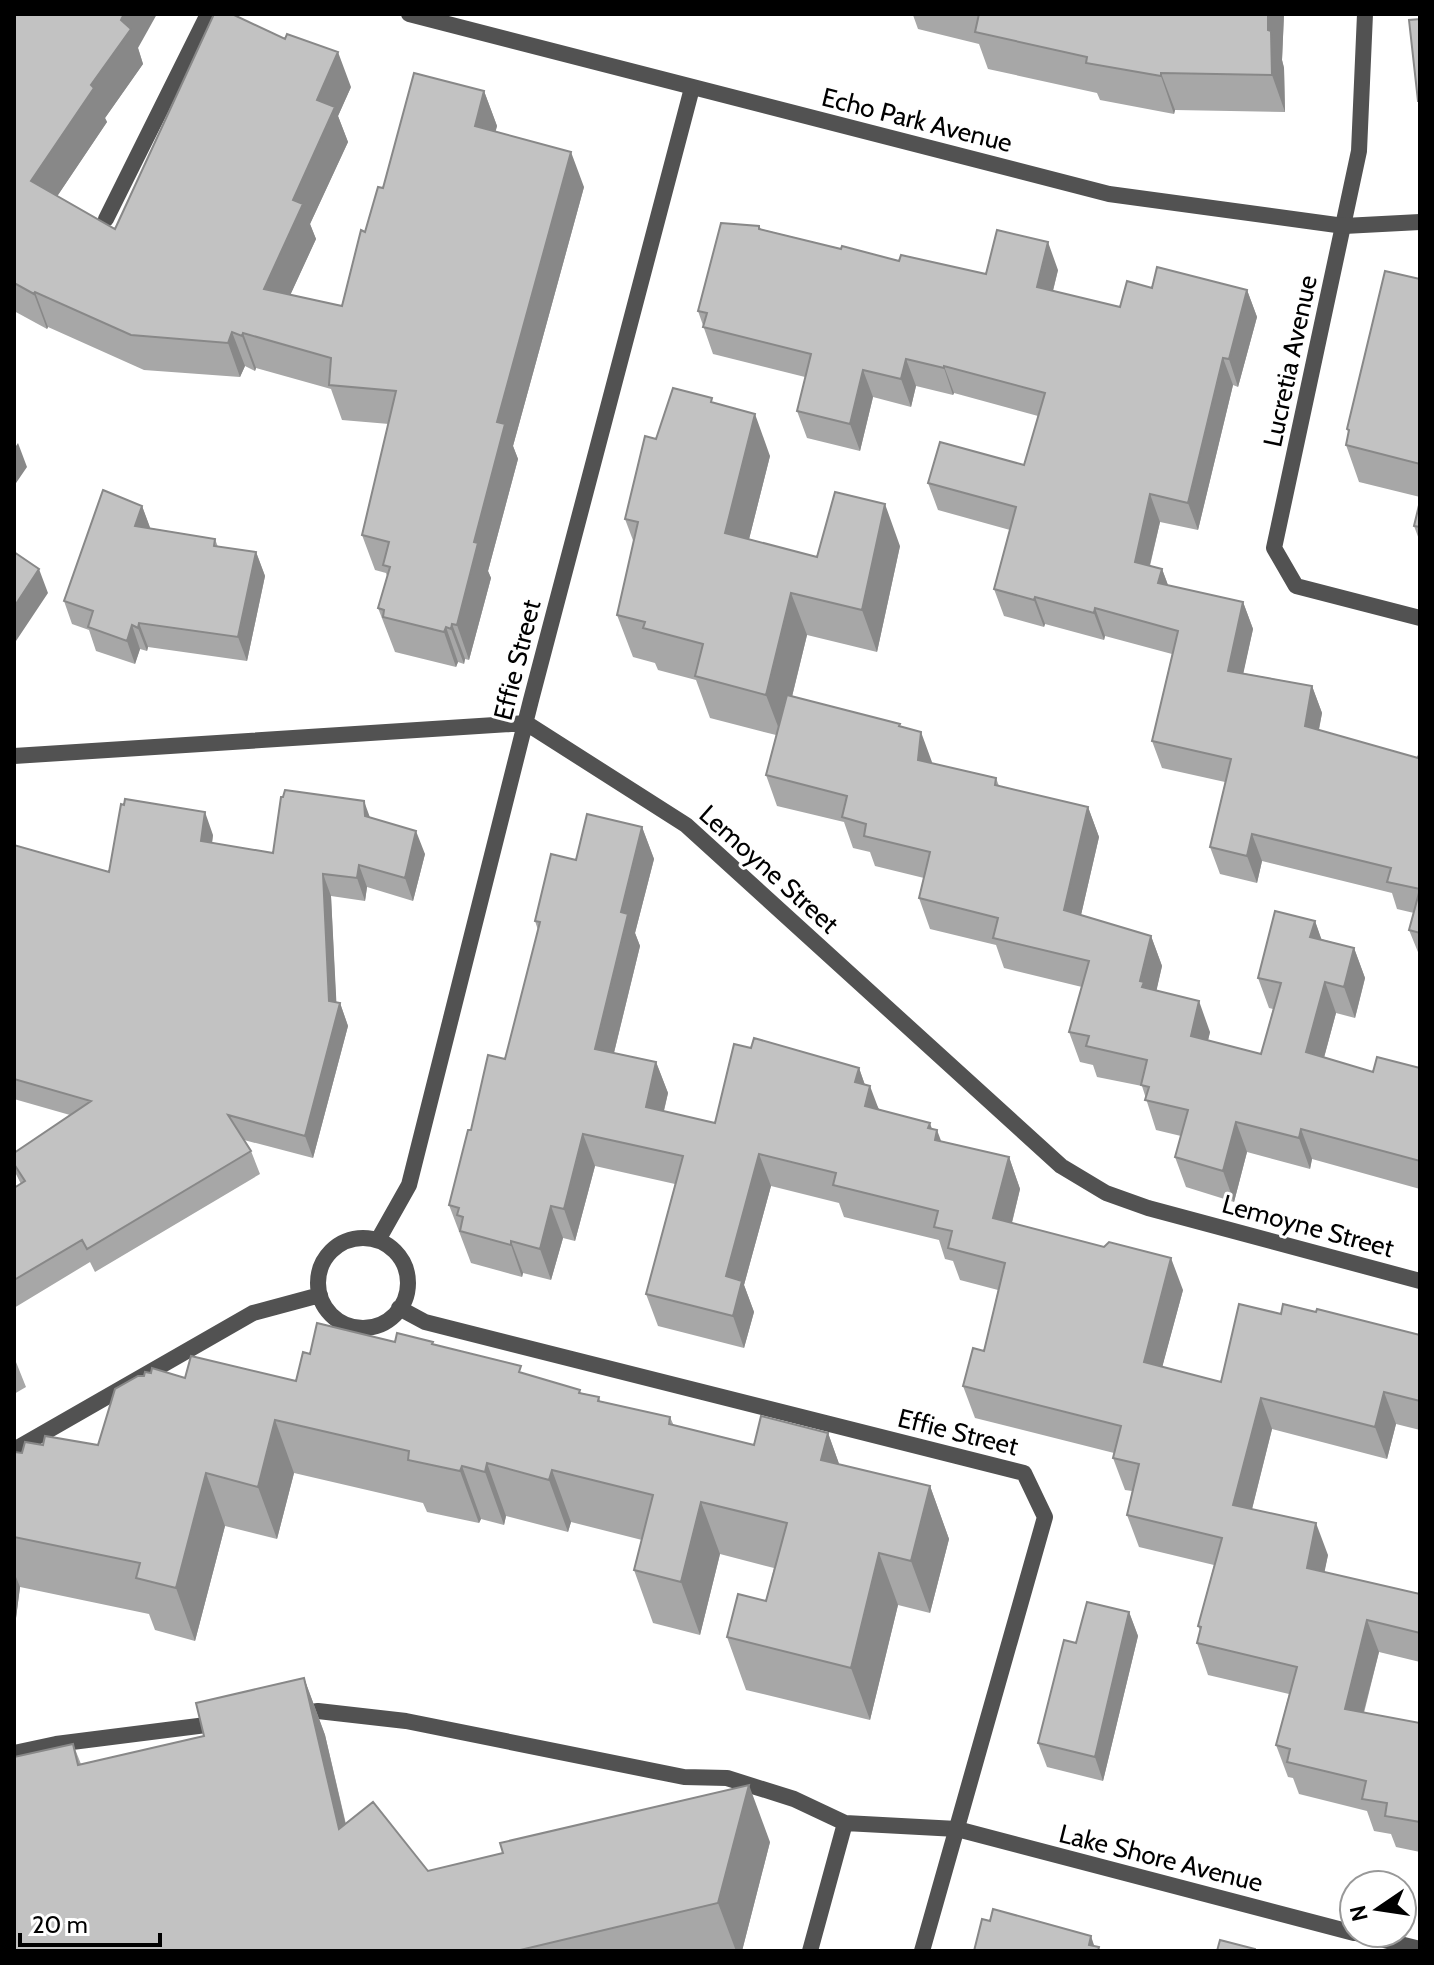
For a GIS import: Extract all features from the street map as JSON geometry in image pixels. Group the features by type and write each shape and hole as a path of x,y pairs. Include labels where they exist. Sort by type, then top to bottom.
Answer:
{"street":[{"path":"106,219 208,14"},
{"name":"Echo Park Avenue","path":"409,14 1109,194 1344,226 1420,222"},
{"name":"Lucretia Avenue","path":"1365,14 1359,151 1274,548 1296,586 1420,618"},
{"name":"Effie Street","path":"378,1240 409,1185 692,88"},
{"path":"14,756 526,723"},
{"name":"Lemoyne Street","path":"526,723 686,825 1061,1166 1106,1193 1148,1208 1420,1281"},
{"path":"351,1239 378,1240 391,1246 401,1258 407,1272 408,1287 395,1315 382,1324 366,1328 351,1326 338,1320 326,1308 320,1295 321,1266 338,1245 351,1239"},
{"path":"14,1450 253,1313 320,1295"},
{"name":"Effie Street","path":"399,1308 425,1322 1024,1473 1045,1517 922,1951"},
{"path":"287,1715 318,1711 406,1721 684,1777 727,1778 794,1799 845,1823 810,1951"},
{"path":"14,1753 56,1744 241,1721"},
{"name":"Lake Shore Avenue","path":"845,1823 957,1829 1338,1929"}],"building":[{"path":"14,14 124,14 121,20 131,29 91,85 94,88 31,181 115,229 214,14 232,14 285,39 287,34 338,52 317,100 335,107 293,200 303,204 264,289 342,306 361,230 365,232 378,187 383,188 414,73 484,91 475,126 571,152 497,422 505,424 474,542 478,543 457,625 452,624 451,629 446,627 444,632 383,617 384,610 378,608 390,567 383,565 389,542 362,535 396,391 329,385 331,358 243,333 242,336 232,332 228,343 131,335 14,283"},
{"path":"979,14 1268,14 1272,75 1161,73 1161,76 1086,63 1087,57 975,32"},
{"path":"1420,19 1420,101 1418,101 1409,20"},
{"path":"721,223 759,226 759,229 841,249 842,246 899,261 901,255 986,274 997,230 1048,242 1037,287 1120,307 1127,281 1152,288 1157,267 1247,290 1229,359 1223,358 1188,503 1150,494 1135,562 1162,569 1158,583 1243,602 1228,671 1312,686 1305,726 1418,758 1420,751 1420,889 1387,882 1391,868 1252,834 1247,856 1210,847 1231,759 1152,741 1178,631 1095,608 1094,613 994,589 1016,507 928,483 940,442 1024,465 1045,393 906,359 901,379 863,370 850,424 797,411 811,354 703,327 707,313 698,311"},
{"path":"1385,271 1420,279 1420,464 1346,445 1347,429"},
{"path":"673,388 755,414 725,533 817,557 835,492 885,504 862,610 791,593 766,695 695,676 703,644 643,628 645,622 617,615 638,522 625,519 645,436 656,439"},
{"path":"103,490 142,506 135,526 215,539 214,546 256,552 238,637 139,623 138,628 132,625 127,641 88,627 93,611 64,601"},
{"path":"1420,501 1420,527 1414,526"},
{"path":"14,552 39,569 14,607"},
{"path":"787,695 921,732 918,760 996,778 995,785 1088,807 1064,910 1151,936 1140,981 1144,982 1142,987 1199,1001 1191,1036 1261,1054 1281,983 1258,978 1275,911 1315,921 1310,937 1354,948 1344,987 1325,982 1306,1052 1373,1072 1377,1057 1420,1068 1420,1161 1301,1129 1299,1138 1236,1122 1223,1171 1175,1157 1188,1110 1145,1100 1149,1087 1141,1085 1147,1060 1086,1046 1089,1036 1069,1032 1089,961 993,938 998,918 919,898 930,852 864,836 866,824 842,817 847,796 766,775"},
{"path":"285,790 364,801 365,816 416,831 405,878 359,865 357,878 323,874 329,1001 340,1003 305,1136 228,1115 251,1151 87,1249 82,1240 14,1280 14,1188 25,1181 14,1164 14,1153 91,1101 14,1079 14,845 109,872 121,804 124,805 125,799 205,812 201,841 273,853 281,797"},
{"path":"587,814 642,827 621,912 628,914 595,1049 656,1062 646,1107 715,1123 734,1044 751,1048 754,1038 859,1068 855,1082 870,1086 865,1106 930,1123 928,1128 937,1130 935,1140 1009,1157 993,1218 1104,1247 1109,1242 1171,1258 1144,1362 1221,1382 1239,1304 1281,1314 1283,1304 1316,1312 1317,1309 1420,1335 1420,1401 1384,1392 1375,1427 1261,1398 1233,1505 1316,1523 1307,1568 1420,1594 1420,1633 1367,1620 1345,1709 1420,1723 1420,1822 1385,1816 1387,1803 1362,1799 1366,1781 1287,1762 1290,1749 1276,1745 1297,1667 1197,1643 1201,1627 1198,1626 1222,1538 1127,1515 1139,1464 1113,1458 1121,1426 963,1386 973,1348 984,1351 1005,1263 948,1248 952,1231 934,1227 938,1211 833,1185 836,1173 759,1154 726,1276 742,1281 733,1316 646,1294 683,1156 583,1134 564,1209 551,1206 540,1249 511,1241 511,1245 460,1231 463,1217 457,1215 459,1208 449,1205 468,1130 471,1130 488,1055 505,1059 540,922 535,921 551,854 576,860"},
{"path":"1420,889 1420,933 1409,930"},
{"path":"317,1323 395,1342 397,1333 521,1366 519,1372 580,1390 579,1393 599,1397 598,1401 670,1417 669,1424 754,1445 761,1416 828,1433 821,1460 930,1486 911,1561 879,1553 851,1668 727,1637 738,1594 766,1601 787,1523 701,1502 681,1582 634,1570 653,1495 552,1470 549,1480 487,1463 485,1472 462,1466 460,1471 408,1460 409,1451 275,1420 258,1487 206,1473 176,1588 136,1578 140,1563 14,1537 14,1452 22,1453 25,1442 43,1445 45,1436 98,1445 115,1389 138,1376 144,1376 145,1372 151,1373 152,1368 185,1378 191,1356 296,1381 303,1352 310,1354"},
{"path":"1087,1602 1129,1612 1095,1757 1038,1743 1064,1640 1076,1643"},
{"path":"304,1678 339,1829 373,1802 428,1871 503,1853 500,1843 749,1785 718,1903 516,1951 14,1951 14,1757 73,1744 78,1765 204,1736 196,1703"},
{"path":"993,1909 1091,1936 1089,1945 1099,1947 1098,1951 974,1951 982,1919 990,1921"},
{"path":"1220,1940 1255,1949 1255,1951 1217,1951"}]}
